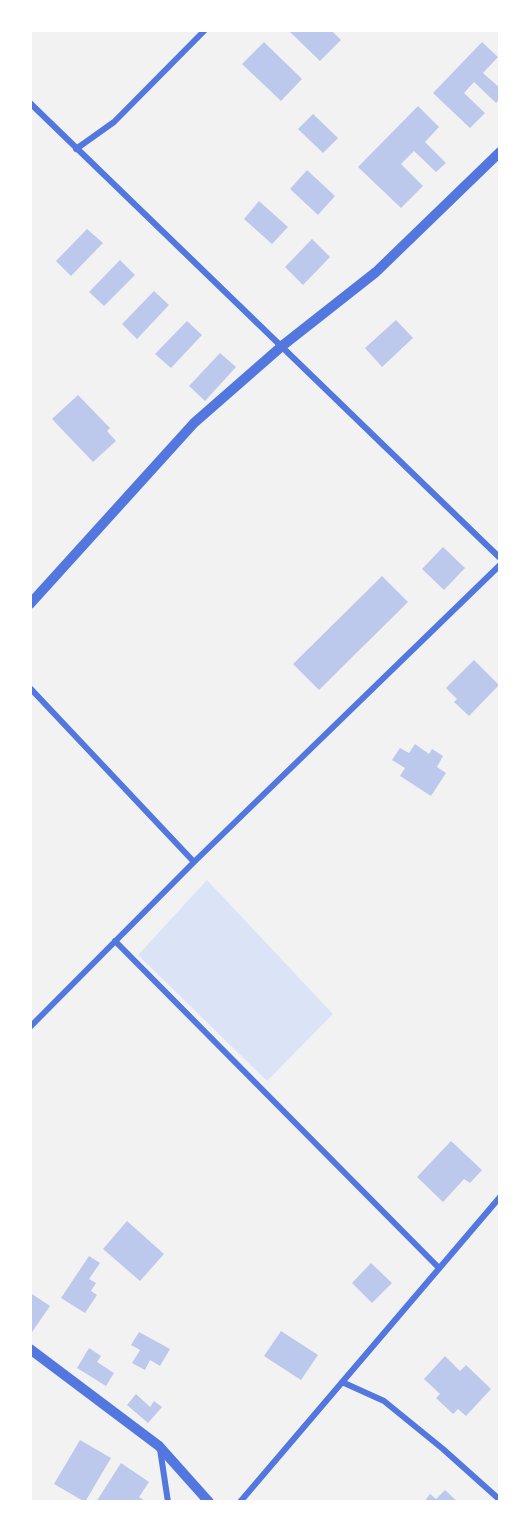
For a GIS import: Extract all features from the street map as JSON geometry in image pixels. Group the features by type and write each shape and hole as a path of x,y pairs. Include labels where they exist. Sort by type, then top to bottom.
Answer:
{"street":[{"path":"76,149 114,122 205,30"},
{"path":"30,103 500,558"},
{"path":"30,603 194,423 282,346 376,272 500,152"},
{"path":"30,1027 194,862 500,565"},
{"path":"30,688 194,862"},
{"path":"115,941 439,1268"},
{"path":"240,1502 500,1197"},
{"path":"30,1350 159,1446 209,1502"},
{"path":"342,1382 384,1401 500,1500"},
{"path":"159,1446 168,1502"}],"shaded area":[{"path":"207,880 333,1014 267,1081 138,955"}],"building":[{"path":"288,30 331,30 341,40 320,61"},
{"path":"264,42 302,79 281,101 242,64"},
{"path":"482,42 498,57 483,73 500,88 500,98 496,103 474,82 464,93 485,113 470,128 433,93"},
{"path":"418,106 439,127 425,142 446,163 436,172 414,151 401,164 423,186 401,208 358,167"},
{"path":"313,114 338,138 323,153 298,129"},
{"path":"307,170 335,196 318,215 290,189"},
{"path":"259,201 288,227 272,244 244,219"},
{"path":"87,229 103,243 71,276 56,261"},
{"path":"312,239 330,257 303,285 285,267"},
{"path":"120,260 135,275 104,306 89,292"},
{"path":"154,291 169,305 137,339 122,324"},
{"path":"396,320 413,338 382,367 365,348"},
{"path":"187,321 202,335 171,368 155,354"},
{"path":"220,353 236,367 205,401 189,386"},
{"path":"78,395 110,428 107,431 116,441 93,462 52,419"},
{"path":"443,547 465,568 444,590 422,569"},
{"path":"382,576 408,602 319,690 293,664"},
{"path":"474,660 499,685 469,716 454,702 457,699 446,688"},
{"path":"415,744 429,754 432,749 443,756 437,767 446,773 431,796 400,776 405,768 392,760 400,748 409,753"},
{"path":"451,1141 482,1170 470,1183 464,1179 443,1202 417,1177"},
{"path":"127,1221 164,1254 140,1281 103,1249"},
{"path":"89,1256 100,1263 89,1279 96,1283 91,1291 97,1295 85,1313 61,1298"},
{"path":"371,1263 392,1283 372,1303 352,1283"},
{"path":"32,1294 50,1306 30,1335 30,1297"},
{"path":"281,1331 318,1355 301,1380 264,1356"},
{"path":"139,1332 170,1349 160,1366 150,1360 145,1370 132,1363 140,1350 131,1345"},
{"path":"89,1348 101,1356 97,1362 114,1373 106,1386 77,1368"},
{"path":"445,1356 460,1371 466,1365 491,1389 466,1416 458,1409 453,1414 436,1398 440,1394 424,1379"},
{"path":"136,1394 150,1407 154,1401 162,1407 148,1423 127,1405"},
{"path":"80,1440 111,1458 85,1502 54,1484"},
{"path":"121,1463 149,1482 139,1497 146,1502 96,1502"},
{"path":"445,1490 458,1502 424,1502 430,1494 436,1499"}]}
